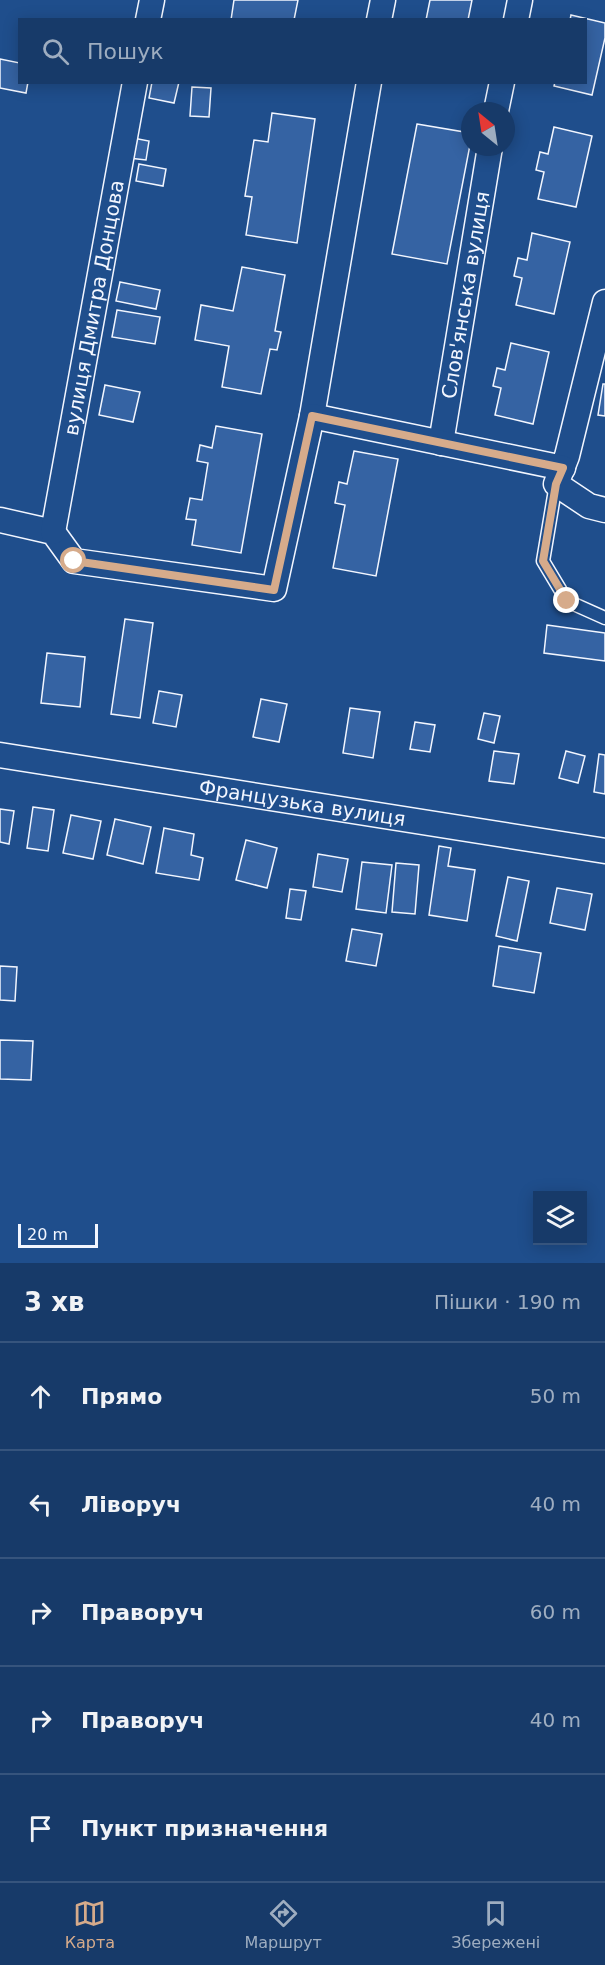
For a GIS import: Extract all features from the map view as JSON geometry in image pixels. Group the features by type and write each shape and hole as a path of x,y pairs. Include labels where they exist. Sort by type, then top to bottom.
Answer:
{"street":[{"path":"148,18 152,0"},
{"path":"379,18 383,0"},
{"path":"516,18 520,0"},
{"name":"вулиця Дмитра Донцова","path":"53,532 135,84"},
{"path":"0,520 53,532 74,561 274,590 312,416 369,84"},
{"path":"498,102 502,84"},
{"name":"Слов'янська вулиця","path":"441,442 489,156"},
{"path":"559,476 567,456 605,302"},
{"path":"312,416 441,442 559,476 589,506 605,510"},
{"name":"Французька вулиця","path":"0,755 605,851"}],"lane":[{"path":"559,476 543,561 567,601 605,618"}],"building":[{"path":"234,0 298,0 294,18 231,18"},
{"path":"430,0 472,0 468,18 426,18"},
{"path":"587,19 605,23 605,38 592,95 554,86 554,84 587,84"},
{"path":"0,59 18,63 18,84 28,84 26,93 0,88"},
{"path":"152,84 179,84 174,103 149,98"},
{"path":"192,87 211,88 209,117 190,116"},
{"path":"272,113 315,119 297,243 246,235 252,197 245,196 254,140 268,142"},
{"path":"417,124 461,131 461,156 468,156 447,264 392,254"},
{"path":"554,127 592,136 576,207 538,199 544,172 536,170 540,152 548,154"},
{"path":"133,138 149,141 146,160 129,158"},
{"path":"139,164 166,169 163,186 136,181"},
{"path":"532,233 570,242 554,314 516,305 522,278 514,276 518,258 527,260"},
{"path":"242,267 285,275 275,331 281,332 277,350 270,349 261,394 222,387 229,346 195,340 201,305 233,311"},
{"path":"120,282 160,290 156,309 116,301"},
{"path":"117,310 160,317 155,344 112,337"},
{"path":"511,343 549,352 533,424 495,415 501,388 493,386 497,368 505,370"},
{"path":"603,384 605,384 605,416 598,415"},
{"path":"105,385 140,392 133,422 99,415"},
{"path":"216,426 262,434 241,553 192,545 196,520 186,519 190,498 202,500 208,463 197,461 200,445 212,448"},
{"path":"354,451 398,459 376,576 333,568 345,505 335,503 339,482 347,484"},
{"path":"125,619 153,623 140,718 111,714"},
{"path":"547,625 605,633 605,661 544,653"},
{"path":"47,653 85,657 80,707 41,703"},
{"path":"159,691 182,695 176,727 153,723"},
{"path":"261,699 287,704 279,742 253,737"},
{"path":"350,708 380,712 373,758 343,753"},
{"path":"484,713 500,716 494,743 478,739"},
{"path":"415,722 435,725 430,752 410,749"},
{"path":"494,751 519,754 514,784 489,781"},
{"path":"566,751 585,756 578,783 559,778"},
{"path":"599,754 605,755 605,794 594,792"},
{"path":"33,807 54,810 48,851 27,848"},
{"path":"0,809 14,811 9,844 0,842"},
{"path":"71,815 101,821 93,859 63,853"},
{"path":"115,819 151,827 143,864 107,855"},
{"path":"164,828 194,834 191,855 203,858 199,880 156,873"},
{"path":"246,840 277,848 267,888 236,880"},
{"path":"439,846 451,848 448,866 475,870 467,921 429,915"},
{"path":"318,854 348,859 342,892 313,887"},
{"path":"362,862 392,865 386,913 356,909"},
{"path":"396,863 419,865 415,914 392,912"},
{"path":"508,877 529,881 517,941 496,936"},
{"path":"557,888 592,894 585,930 550,923"},
{"path":"290,889 306,891 301,920 286,918"},
{"path":"352,929 382,934 376,966 346,961"},
{"path":"499,946 541,953 534,993 493,986"},
{"path":"0,966 17,967 15,1001 0,1000"},
{"path":"0,1040 33,1041 31,1080 0,1079"}],"route":[{"path":"74,561 274,590 312,416 563,468 556,484 543,561 567,601"}]}
